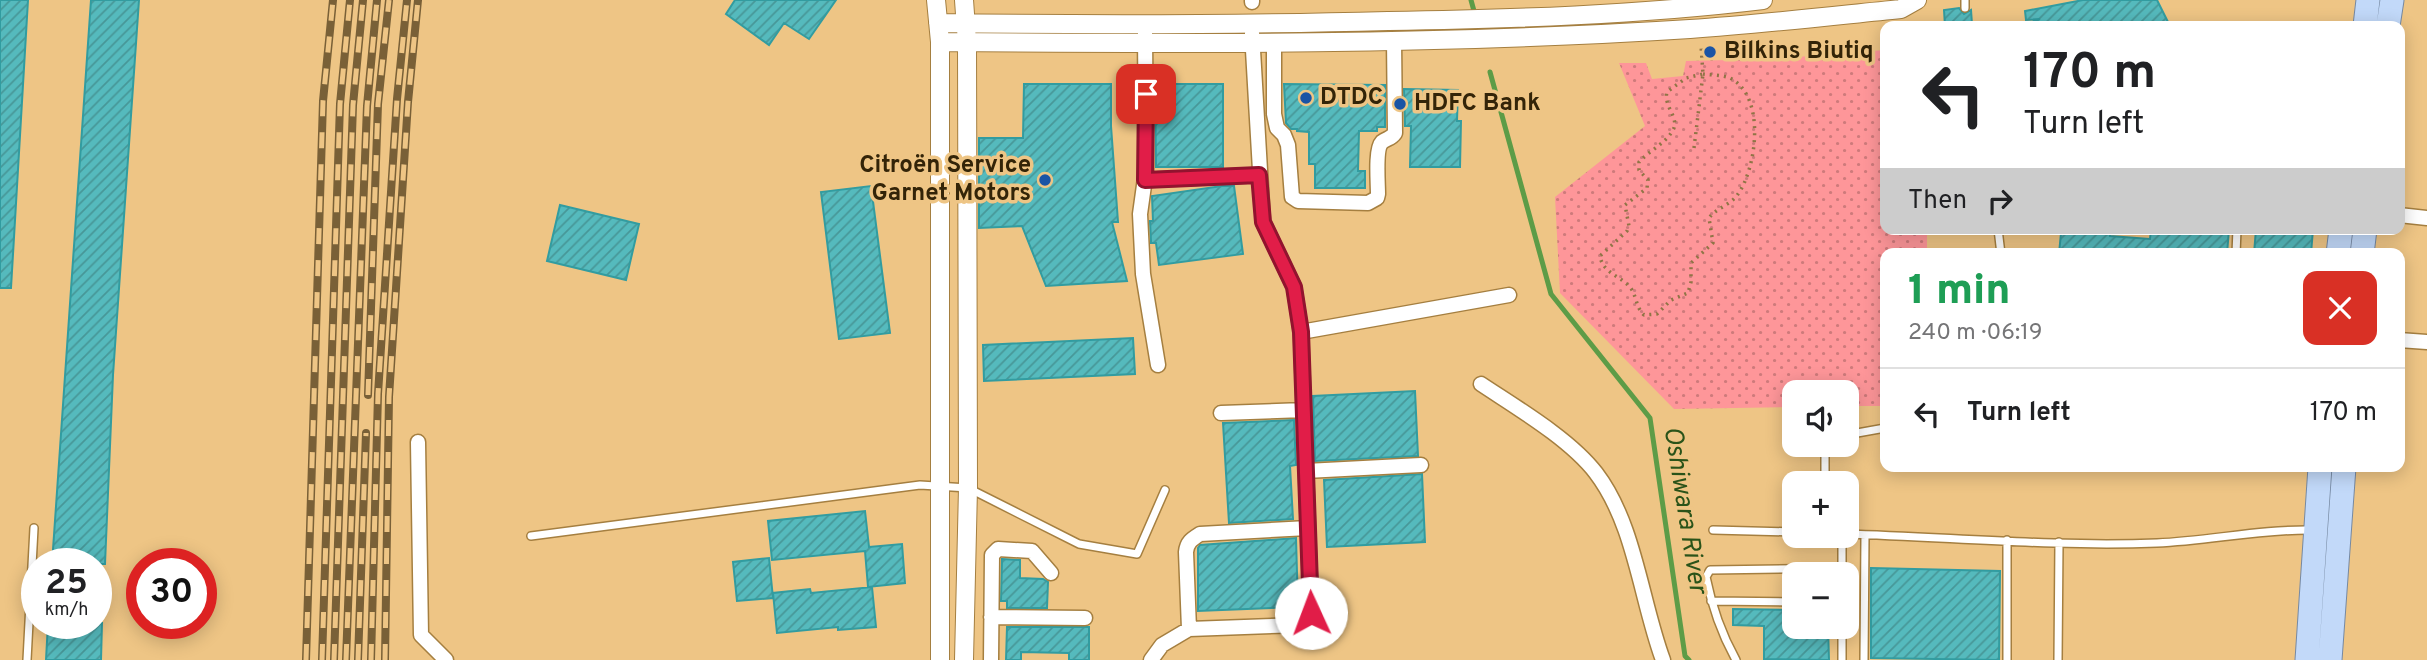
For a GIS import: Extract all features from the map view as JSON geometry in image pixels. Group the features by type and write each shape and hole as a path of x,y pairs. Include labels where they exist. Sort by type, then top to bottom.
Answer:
{"main road":[{"path":"2366,21 2368,0"},
{"path":"2389,21 2392,0"},
{"path":"2307,660 2320,472"},
{"path":"2330,660 2344,472"}],"street":[{"path":"936,0 940,42 940,660"},
{"path":"964,0 967,42 968,488 964,660"},
{"path":"940,42 1146,33 1252,33 1530,18 1763,0"},
{"path":"1252,33 1274,42 1494,38 1692,29 1901,9 1917,0"},
{"path":"1691,4 1692,29"},
{"path":"938,23 1146,33"},
{"path":"1146,33 1145,180 1140,208 1143,274 1158,365"},
{"path":"1151,660 1162,645 1189,629 1301,625 1309,620 1311,613 1301,332 1294,287 1263,222 1252,33"},
{"path":"1274,42 1274,114 1277,128 1288,145 1292,197 1298,201 1368,203 1377,198 1378,194 1378,149 1383,141 1395,133 1394,40"},
{"path":"1145,180 1259,175"},
{"path":"2405,216 2427,218"},
{"path":"1301,332 1509,295"},
{"path":"2405,340 2427,342"},
{"path":"1481,384 1545,428 1580,456 1596,474 1625,531 1663,660"},
{"path":"1221,413 1304,410"},
{"path":"418,442 421,635 446,660"},
{"path":"1306,471 1422,465"},
{"path":"1189,629 1186,552 1187,545 1193,538 1200,534 1308,528"},
{"path":"991,660 994,551 1032,551 1051,573"},
{"path":"991,617 1085,618"}],"lane":[{"path":"1859,433 1880,429"},
{"path":"531,537 920,485 968,488 1079,544 1137,554 1165,490"},
{"path":"27,660 34,528"},
{"path":"1713,530 1782,533"},
{"path":"1859,534 2159,543 2285,530 2316,530"},
{"path":"1864,660 1865,534"},
{"path":"2007,540 2007,660"},
{"path":"2058,660 2059,542"},
{"path":"1736,660 1722,636 1706,577 1710,570 1782,571"},
{"path":"1711,601 1782,602"},
{"path":"1842,639 1842,660"}],"path":[{"path":"1694,148 1703,74 1702,61"},
{"path":"1703,74 1730,78 1741,88 1749,100 1754,118 1754,149 1738,194 1709,218 1713,243 1691,263 1688,293 1671,300 1657,314 1644,315 1637,307 1633,290 1602,266 1600,256 1628,231 1625,205 1647,188 1648,180 1639,170 1639,162 1669,136 1675,127 1666,101 1667,92 1686,78 1703,74"}],"shaded area":[{"path":"1880,50 1880,235 1927,235 1927,248 1880,248 1880,406 1859,406 1859,380 1782,380 1782,407 1674,409 1560,293 1555,197 1645,126 1619,63 1646,63 1652,79 1683,76 1686,61 1773,59"}],"building":[{"path":"0,0 28,0 11,288 0,288"},
{"path":"91,0 139,0 113,375 106,548 53,548"},
{"path":"735,0 836,0 809,39 784,23 769,45 726,14"},
{"path":"2083,0 2157,0 2168,21 2035,21 2040,19 2026,20 2025,11"},
{"path":"1959,8 1964,14 1971,10 1972,21 1945,21 1944,10"},
{"path":"1024,84 1111,84 1111,126 1118,222 1112,222 1127,281 1046,286 1022,226 979,228 979,138 1023,138"},
{"path":"1155,84 1223,84 1223,167 1156,167"},
{"path":"1284,84 1385,85 1385,127 1377,127 1377,131 1359,131 1358,171 1365,171 1365,188 1315,188 1315,164 1309,164 1309,132 1291,129 1286,123"},
{"path":"1404,89 1458,90 1457,121 1461,121 1460,167 1410,167 1411,126 1405,126"},
{"path":"871,186 890,333 839,339 821,192"},
{"path":"1234,186 1243,254 1159,265 1156,243 1151,243 1152,196"},
{"path":"560,205 639,224 626,280 547,261"},
{"path":"2061,235 2110,235 2150,239 2150,235 2229,235 2227,248 2060,248"},
{"path":"2256,235 2313,235 2311,248 2254,248"},
{"path":"1133,338 1135,374 984,381 983,345"},
{"path":"1415,391 1418,456 1315,461 1313,396"},
{"path":"1294,420 1296,465 1290,466 1293,519 1229,523 1223,423"},
{"path":"1422,474 1425,542 1327,547 1324,480"},
{"path":"865,511 869,547 902,544 905,583 868,587 865,551 772,560 768,521"},
{"path":"1296,538 1298,607 1198,611 1200,545"},
{"path":"769,558 773,598 737,601 733,562"},
{"path":"1002,559 1020,560 1020,578 1043,579 1048,582 1047,608 1007,608 1007,601 1001,601"},
{"path":"1871,568 2000,571 1999,660 1871,658"},
{"path":"872,587 876,627 838,630 838,627 777,633 773,593 810,589 811,593"},
{"path":"1733,609 1782,610 1782,639 1828,639 1829,660 1764,659 1764,626 1733,625"},
{"path":"1007,627 1089,627 1089,660 1069,660 1069,653 1021,652 1021,660 1006,660"},
{"path":"47,639 102,639 101,660 46,660"}],"waterway":[{"name":"Oshiwara River","path":"1471,0 1474,11"},
{"name":"Oshiwara River","path":"1490,72 1551,294 1650,418 1685,656 1689,660"}],"railway":[{"path":"306,660 323,101 333,0"},
{"path":"322,660 340,104 350,0"},
{"path":"334,660 353,105 363,0"},
{"path":"346,660 367,106 377,0"},
{"path":"368,395 378,104 389,0"},
{"path":"371,660 378,394 397,99 407,0"},
{"path":"385,660 389,397 408,102 418,0"},
{"path":"358,660 366,433"}],"place":[{"name":"Bilkins Biutiq","path":"1710,52"},
{"name":"DTDC","path":"1306,98"},
{"name":"HDFC Bank","path":"1400,104"},
{"name":"Citroën Service Garnet Motors","path":"1045,180"}],"route":[{"path":"1146,94 1145,180 1259,175 1263,222 1294,287 1301,332 1311,613"}]}
